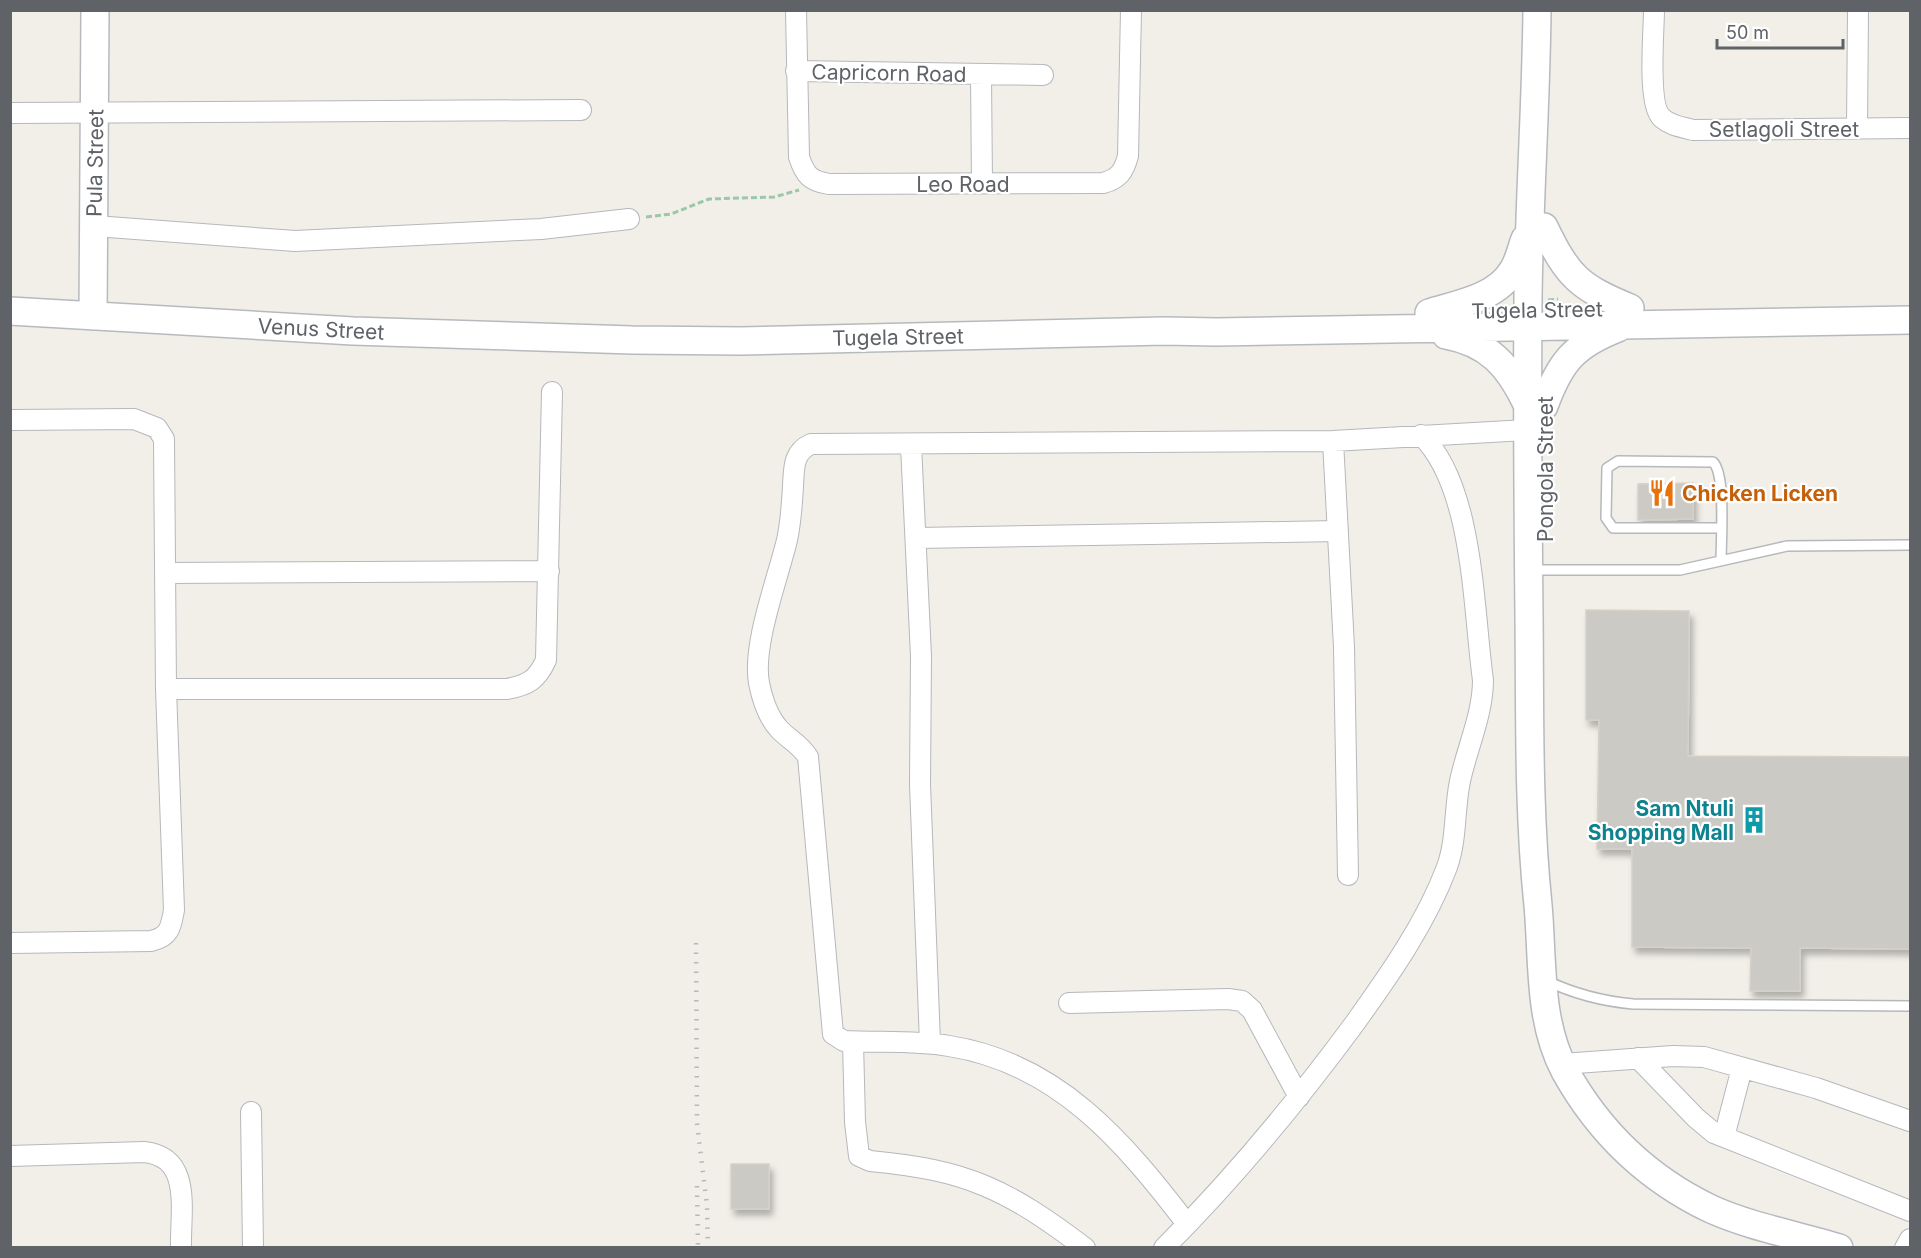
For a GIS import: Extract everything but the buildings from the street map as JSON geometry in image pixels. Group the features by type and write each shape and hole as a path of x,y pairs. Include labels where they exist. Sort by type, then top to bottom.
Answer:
{"street":[{"name":"Pula Street","path":"93,316 95,10"},
{"path":"796,10 800,157 805,174 814,182"},
{"name":"Leo Road","path":"814,182 829,184 1103,183 1116,180 1125,168 1128,156 1131,10"},
{"name":"Pongola Street","path":"1537,10 1538,226 1533,414 1545,899 1540,928 1541,978 1548,1022 1562,1064 1605,1131 1633,1159 1668,1185 1712,1209 1741,1220 1839,1248"},
{"name":"Pongola Street","path":"1538,226 1550,70 1548,10"},
{"name":"Setlagoli Street","path":"1654,10 1654,102 1660,117 1672,125 1693,129 1911,128"},
{"path":"1857,129 1858,10"},
{"name":"Capricorn Road","path":"796,71 1043,75"},
{"name":"Capricorn Road","path":"981,75 982,183"},
{"path":"10,113 580,110"},
{"path":"94,226 295,241 541,229 629,219"},
{"path":"1187,1224 1130,1151 1093,1116 1062,1092 1005,1062 976,1051 930,1043 838,1040 831,1025 808,757 801,746 779,729 767,709 759,682 759,662 773,586 787,542 795,457 801,448 811,444 1333,441 1421,435 1533,414 1570,354 1629,316 1579,282 1558,258 1538,226 1514,268 1500,287 1423,321"},
{"name":"Tugela Street","path":"632,340 740,341 1164,331 1325,316 1423,321 1629,316 1911,304"},
{"name":"Venus Street","path":"10,311 353,331 632,340"},
{"name":"Tugela Street","path":"1629,316 1911,320"},
{"path":"1423,321 1480,346 1502,362 1515,378 1533,414"},
{"path":"166,689 507,689 526,686 538,676 546,660 552,392"},
{"path":"10,420 134,419 157,428 164,439 166,689 174,910 169,932 163,938 151,941 10,943"},
{"path":"1164,1248 1223,1189 1299,1097 1388,976 1430,905 1451,855 1459,783 1481,700 1484,680 1468,554 1452,485 1433,447 1421,435"},
{"path":"1333,441 1344,647 1348,875"},
{"path":"911,445 921,656 920,784 930,1043"},
{"path":"917,538 1338,531"},
{"path":"166,573 549,571"},
{"path":"1069,1003 1228,999 1242,1001 1252,1011 1299,1097"},
{"path":"853,1042 855,1122 860,1156 870,1161 939,1169 986,1184 1045,1217 1085,1248"},
{"path":"1562,1064 1638,1058 1704,1057 1816,1088 1911,1121"},
{"path":"1638,1058 1696,1118 1724,1137 1911,1211"},
{"path":"1724,1137 1742,1068"},
{"path":"251,1112 253,1248"},
{"path":"10,1156 144,1152 164,1156 176,1168 180,1184 181,1248"},
{"path":"1905,1248 1911,1239"}],"lane":[{"path":"1720,528 1613,528 1606,518 1607,468 1618,462 1713,462 1720,473 1721,561"},
{"path":"1537,570 1680,570 1762,549 1787,546 1911,545"},
{"path":"1541,978 1582,996 1633,1004 1911,1005"}],"path":[{"path":"629,219 671,214 709,199 774,197 795,193 814,182"}],"railway":[{"path":"696,943 697,1123 707,1206 708,1248"},
{"path":"697,1186 698,1248"}],"place":[{"name":"Chicken Licken","path":"1662,493"},
{"name":"Sam Ntuli Shopping Mall","path":"1754,820"}]}
